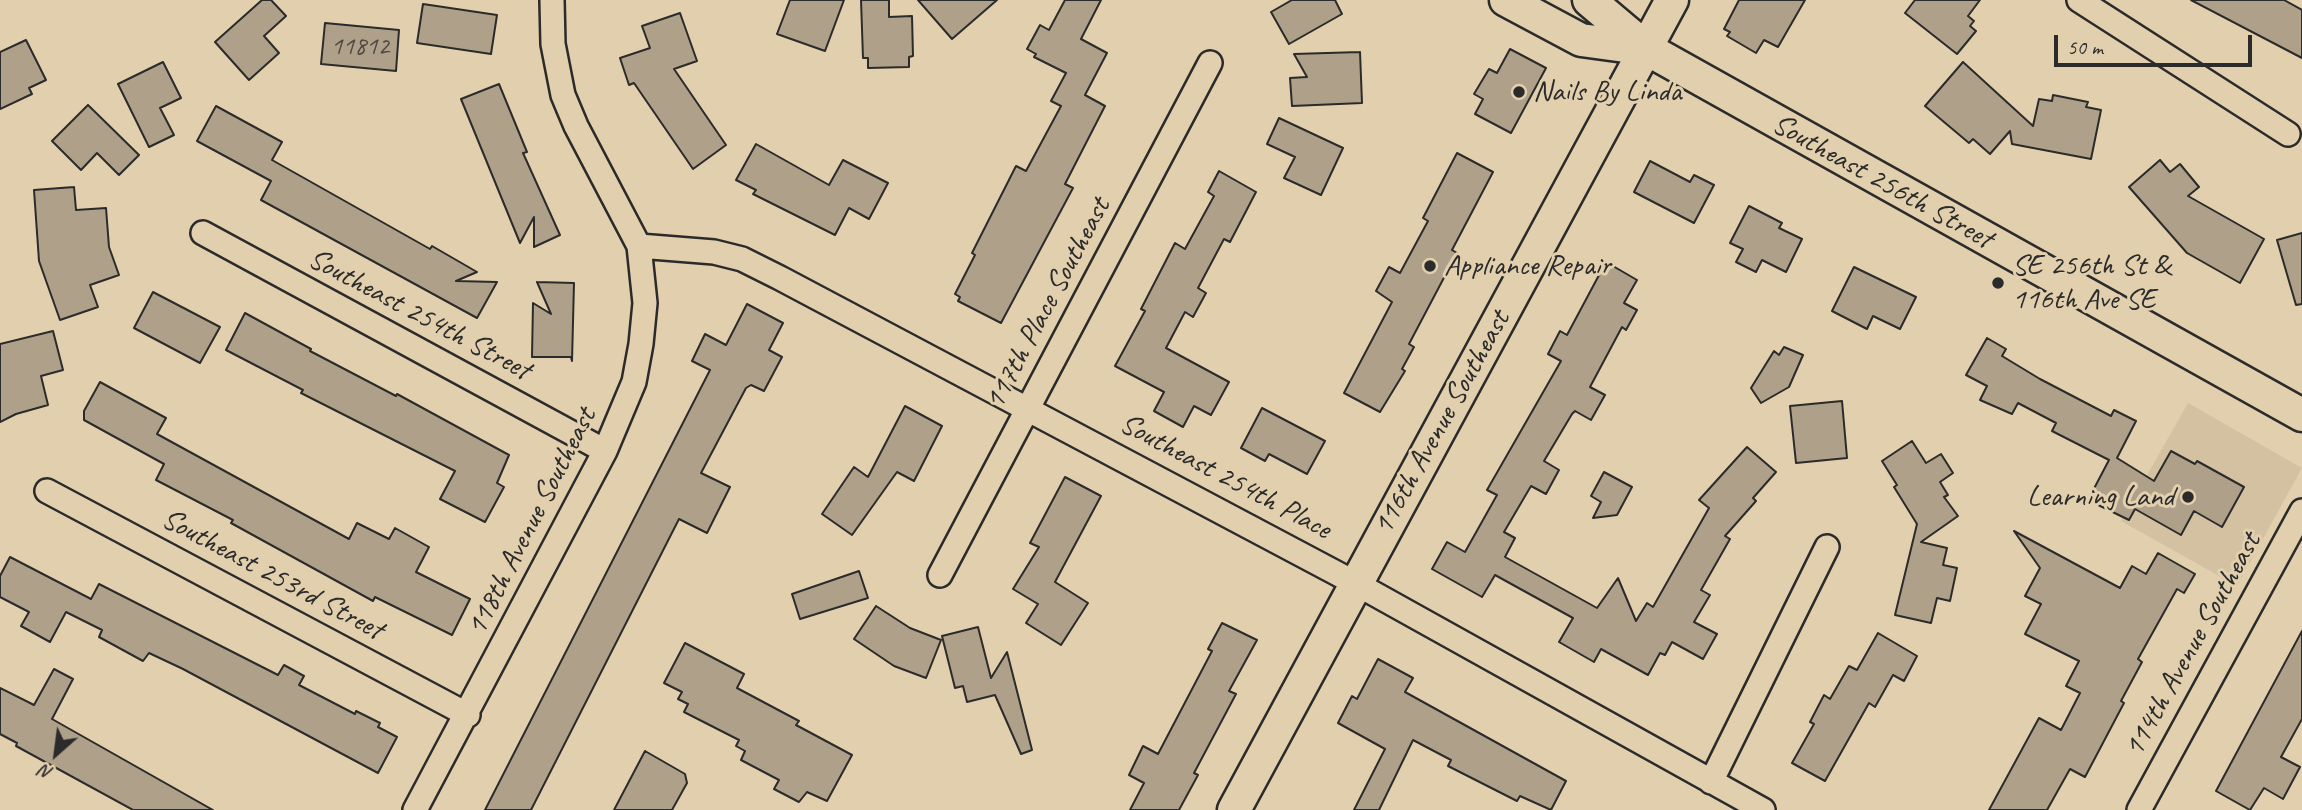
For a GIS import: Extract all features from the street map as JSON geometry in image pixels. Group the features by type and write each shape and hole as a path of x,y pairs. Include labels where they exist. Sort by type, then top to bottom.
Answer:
{"main road":[{"name":"Southeast 256th Street","path":"1506,0 1581,40 1647,49"},
{"name":"Southeast 256th Street","path":"1589,0 1647,49 2302,415"},
{"name":"116th Avenue Southeast","path":"1234,810 1672,0"}],"street":[{"path":"552,0 553,44 563,95 576,126 639,246"},
{"path":"2079,0 2288,134"},
{"name":"117th Place Southeast","path":"940,575 1210,63"},
{"name":"Southeast 254th Street","path":"203,233 605,451"},
{"name":"Southeast 254th Place","path":"639,246 684,247 742,260 1029,407 1355,583 1763,810"},
{"name":"118th Avenue Southeast","path":"415,810 468,715 605,451 634,382 645,303 639,246"},
{"name":"Southeast 253rd Street","path":"47,491 468,715"},
{"name":"114th Avenue Southeast","path":"2139,810 2302,511"},
{"path":"1712,782 1827,547"}],"shaded area":[{"path":"2188,403 2302,468 2237,586 2121,521"}],"building":[{"path":"262,0 271,0 286,16 264,36 279,53 249,80 215,42"},
{"path":"790,0 844,0 825,51 777,34"},
{"path":"861,0 889,0 889,17 912,16 913,56 909,57 909,67 868,68 868,58 863,58"},
{"path":"918,0 997,0 952,39"},
{"path":"1065,0 1101,0 1081,39 1107,53 1085,95 1105,106 1065,184 1073,188 1001,323 958,301 960,297 955,294 975,255 972,253 1016,166 1026,171 1061,106 1051,101 1066,73 1034,57 1036,54 1027,49 1040,25 1049,30"},
{"path":"1292,0 1335,0 1342,14 1289,44 1271,12"},
{"path":"1739,0 1805,0 1778,47 1764,40 1756,53 1727,36 1730,32 1724,29"},
{"path":"1915,0 1980,0 1968,16 1974,21 1970,26 1976,31 1957,54 1905,13"},
{"path":"2191,0 2284,0 2302,10 2302,58"},
{"path":"423,4 497,15 491,54 417,43"},
{"path":"680,13 697,61 674,69 726,145 693,169 634,83 629,85 620,58 650,48 642,26"},
{"path":"325,23 399,30 396,71 321,64"},
{"path":"26,40 46,80 29,88 32,94 0,109 0,52"},
{"path":"1510,49 1546,68 1511,133 1475,114 1483,99 1474,94 1489,69 1497,73"},
{"path":"1360,52 1362,103 1292,106 1290,78 1307,77 1294,54"},
{"path":"163,62 181,98 160,108 174,135 149,147 118,84"},
{"path":"1963,62 2033,126 2039,99 2052,101 2053,95 2088,102 2086,107 2101,110 2091,159 2012,144 2010,131 1990,154 1973,139 1969,143 1925,106"},
{"path":"499,84 527,152 523,153 560,235 534,247 534,217 520,243 461,99"},
{"path":"88,105 139,155 119,175 97,153 81,170 52,141"},
{"path":"216,106 282,142 272,160 430,249 432,246 477,272 456,281 497,282 477,318 261,200 271,181 197,141"},
{"path":"1279,118 1343,148 1321,195 1284,178 1295,157 1267,144"},
{"path":"756,144 829,185 843,160 888,183 869,219 849,208 835,235 753,194 756,190 736,180"},
{"path":"1457,153 1493,172 1452,250 1457,253 1409,344 1414,347 1402,369 1405,371 1380,412 1344,393 1392,302 1376,291 1389,267 1400,273 1428,221 1423,218"},
{"path":"2160,160 2170,172 2180,164 2199,187 2188,196 2264,239 2240,283 2187,253 2129,187"},
{"path":"1650,161 1690,182 1694,175 1714,185 1694,223 1634,192"},
{"path":"1219,171 1256,192 1230,242 1224,239 1198,288 1206,293 1193,317 1185,312 1166,348 1229,382 1211,415 1194,406 1183,427 1154,411 1164,392 1115,366 1145,311 1141,309 1175,243 1185,249 1214,196 1208,192"},
{"path":"74,187 76,210 106,208 109,247 119,275 90,285 98,307 60,320 39,261 34,190"},
{"path":"1749,206 1782,223 1779,228 1802,239 1786,272 1762,260 1756,272 1736,262 1743,249 1730,243"},
{"path":"2302,233 2302,304 2296,305 2277,240"},
{"path":"1606,262 1637,280 1624,303 1637,310 1626,330 1622,327 1590,387 1605,395 1591,420 1575,411 1572,414 1544,461 1559,470 1546,494 1531,486 1504,532 1515,538 1505,557 1597,608 1618,578 1636,621 1647,603 1653,607 1709,508 1699,500 1747,447 1776,472 1753,498 1756,501 1725,536 1730,539 1701,590 1710,595 1694,622 1717,634 1703,659 1672,642 1665,655 1660,653 1648,675 1601,649 1594,662 1559,642 1573,618 1495,575 1482,597 1432,569 1447,542 1465,552 1497,495 1487,490 1561,361 1548,354 1560,331 1567,335"},
{"path":"1854,267 1916,297 1900,329 1873,316 1867,329 1832,311"},
{"path":"537,282 574,283 572,361 571,357 532,357 533,303 551,314"},
{"path":"153,292 220,327 200,363 134,328"},
{"path":"747,304 783,323 769,350 782,357 764,391 751,385 746,388 701,473 730,487 707,533 679,519 531,810 485,810 710,370 692,361 705,334 726,345"},
{"path":"245,313 311,349 310,351 396,396 397,394 509,455 497,483 504,487 485,522 440,499 455,471 301,393 303,390 226,350"},
{"path":"53,331 63,370 41,376 48,405 16,414 0,422 0,344"},
{"path":"1987,338 2006,349 2002,356 2040,379 2111,416 2114,410 2136,421 2117,458 2154,481 2171,451 2195,464 2197,461 2244,487 2222,527 2194,511 2181,535 2135,509 2129,520 2088,500 2109,460 2052,431 2056,423 2018,403 2012,414 1980,400 1987,386 1966,375"},
{"path":"1784,347 1803,355 1789,387 1761,403 1751,388 1774,351 1779,355"},
{"path":"100,382 166,418 157,434 349,539 357,523 389,539 395,528 429,547 416,572 470,599 452,635 375,597 373,601 231,523 233,520 156,480 164,464 84,420 84,411"},
{"path":"1842,401 1847,458 1796,463 1790,406"},
{"path":"905,406 942,426 914,481 897,472 852,535 822,514 854,467 868,477"},
{"path":"1262,408 1325,441 1307,474 1269,454 1265,461 1241,448"},
{"path":"1912,441 1926,463 1941,454 1953,473 1940,482 1948,495 1944,497 1958,516 1921,542 1947,548 1943,565 1957,568 1950,601 1937,598 1931,623 1895,615 1917,524 1894,487 1897,485 1882,461"},
{"path":"1604,472 1632,487 1617,515 1593,518 1601,502 1591,496"},
{"path":"1065,477 1101,496 1055,582 1088,603 1061,645 1026,623 1038,604 1013,589 1039,547 1030,543"},
{"path":"2014,531 2120,588 2132,566 2146,574 2158,553 2195,574 2184,593 2177,589 2138,659 2142,662 2121,701 2124,703 2085,777 2070,769 2047,810 1989,810 2039,718 2061,730 2080,693 2066,686 2079,661 2025,634 2041,604 2025,596 2040,568"},
{"path":"10,557 91,599 99,584 278,675 284,665 304,676 299,685 355,714 356,711 380,723 378,727 397,737 378,773 183,669 149,653 143,661 99,637 102,630 66,612 50,642 21,626 29,612 0,597 0,576"},
{"path":"859,571 868,598 800,619 792,594"},
{"path":"876,606 910,628 941,640 926,678 894,666 854,639"},
{"path":"1222,623 1257,640 1229,691 1236,694 1194,773 1198,775 1179,810 1130,810 1144,783 1129,775 1143,746 1158,754 1212,651 1208,649"},
{"path":"978,627 991,678 1007,652 1032,750 1021,754 995,695 967,702 963,686 955,688 942,636"},
{"path":"2302,631 2302,719 2281,757 2300,767 2283,799 2264,788 2250,810 2216,791"},
{"path":"1878,633 1917,656 1904,681 1893,675 1875,707 1869,703 1825,781 1792,763 1814,724 1810,722 1824,695 1830,699 1849,666 1857,670"},
{"path":"685,643 744,674 737,688 799,721 796,725 852,755 827,801 807,792 799,802 774,789 779,780 741,760 745,751 736,746 739,740 684,712 688,704 678,699 682,692 664,683"},
{"path":"1378,659 1413,678 1405,692 1566,781 1551,810 1520,796 1517,801 1448,766 1451,760 1413,740 1379,810 1354,810 1385,749 1338,723 1352,696 1357,699"},
{"path":"54,669 73,679 52,719 213,810 133,810 16,746 17,743 0,734 0,688 34,705"},
{"path":"645,751 685,774 687,783 672,810 614,810"}],"place":[{"name":"Nails By Linda","path":"1519,92"},
{"name":"Appliance Repair","path":"1430,266"},
{"name":"SE 256th St & 116th Ave SE","path":"1998,283"},
{"name":"Learning Land","path":"2188,497"}]}
